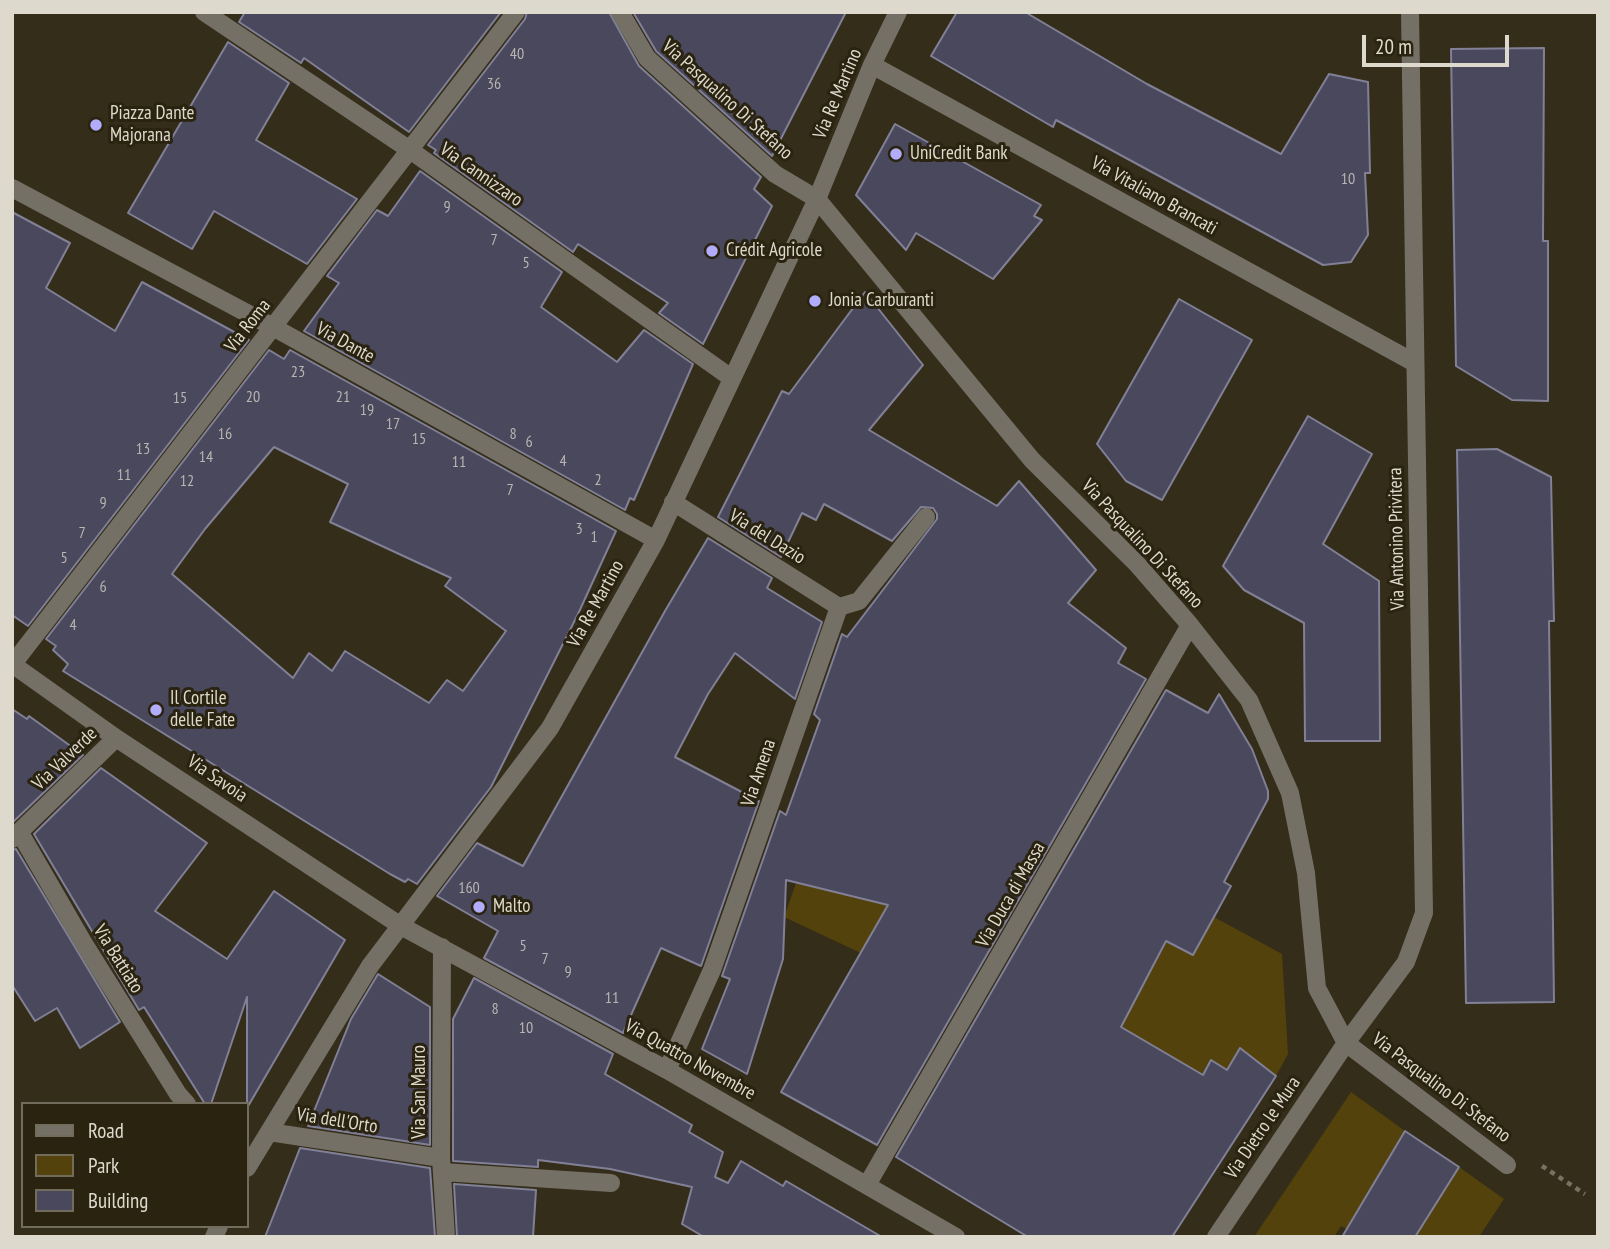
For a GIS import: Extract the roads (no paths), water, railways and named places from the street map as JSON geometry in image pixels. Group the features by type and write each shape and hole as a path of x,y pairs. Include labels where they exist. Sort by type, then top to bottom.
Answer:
{"street":[{"name":"Via Cannizzaro","path":"204,12 410,150 730,377"},
{"name":"Via Roma","path":"12,665 516,12"},
{"name":"Via Pasqualino Di Stefano","path":"620,12 647,58 775,174 817,199 1032,460 1137,564 1190,625 1249,700 1290,793 1306,873 1317,988 1346,1043 1507,1165"},
{"name":"Via Re Martino","path":"248,1166 370,966 550,728 656,540 730,377 817,199 872,65 898,12"},
{"name":"Via Antonino Privitera","path":"1346,1043 1406,962 1424,914 1410,12"},
{"name":"Via Vitaliano Brancati","path":"872,65 1415,363"},
{"name":"Via Dante","path":"12,188 273,327 656,540"},
{"name":"Via del Dazio","path":"673,502 839,607"},
{"path":"839,607 859,601 926,517"},
{"name":"Via Amena","path":"667,1070 712,971 839,607"},
{"name":"Via Duca di Massa","path":"867,1185 1190,625"},
{"name":"Via Savoia","path":"12,665 401,926"},
{"name":"Via Valverde","path":"16,836 116,737"},
{"name":"Via Battiato","path":"16,836 185,1102"},
{"name":"Via Quattro Novembre","path":"401,926 667,1070 956,1237"},
{"name":"Via San Mauro","path":"442,947 442,1165 446,1237"},
{"name":"Via Dietro le Mura","path":"1216,1237 1346,1043"},
{"name":"Via dell'Orto","path":"269,1132 442,1165 611,1183"}],"place":[{"name":"Piazza Dante Majorana","path":"96,125"},
{"name":"UniCredit Bank","path":"896,154"},
{"name":"Crédit Agricole","path":"712,251"},
{"name":"Jonia Carburanti","path":"815,301"},
{"name":"Il Cortile delle Fate","path":"156,710"},
{"name":"Malto","path":"479,907"}]}
